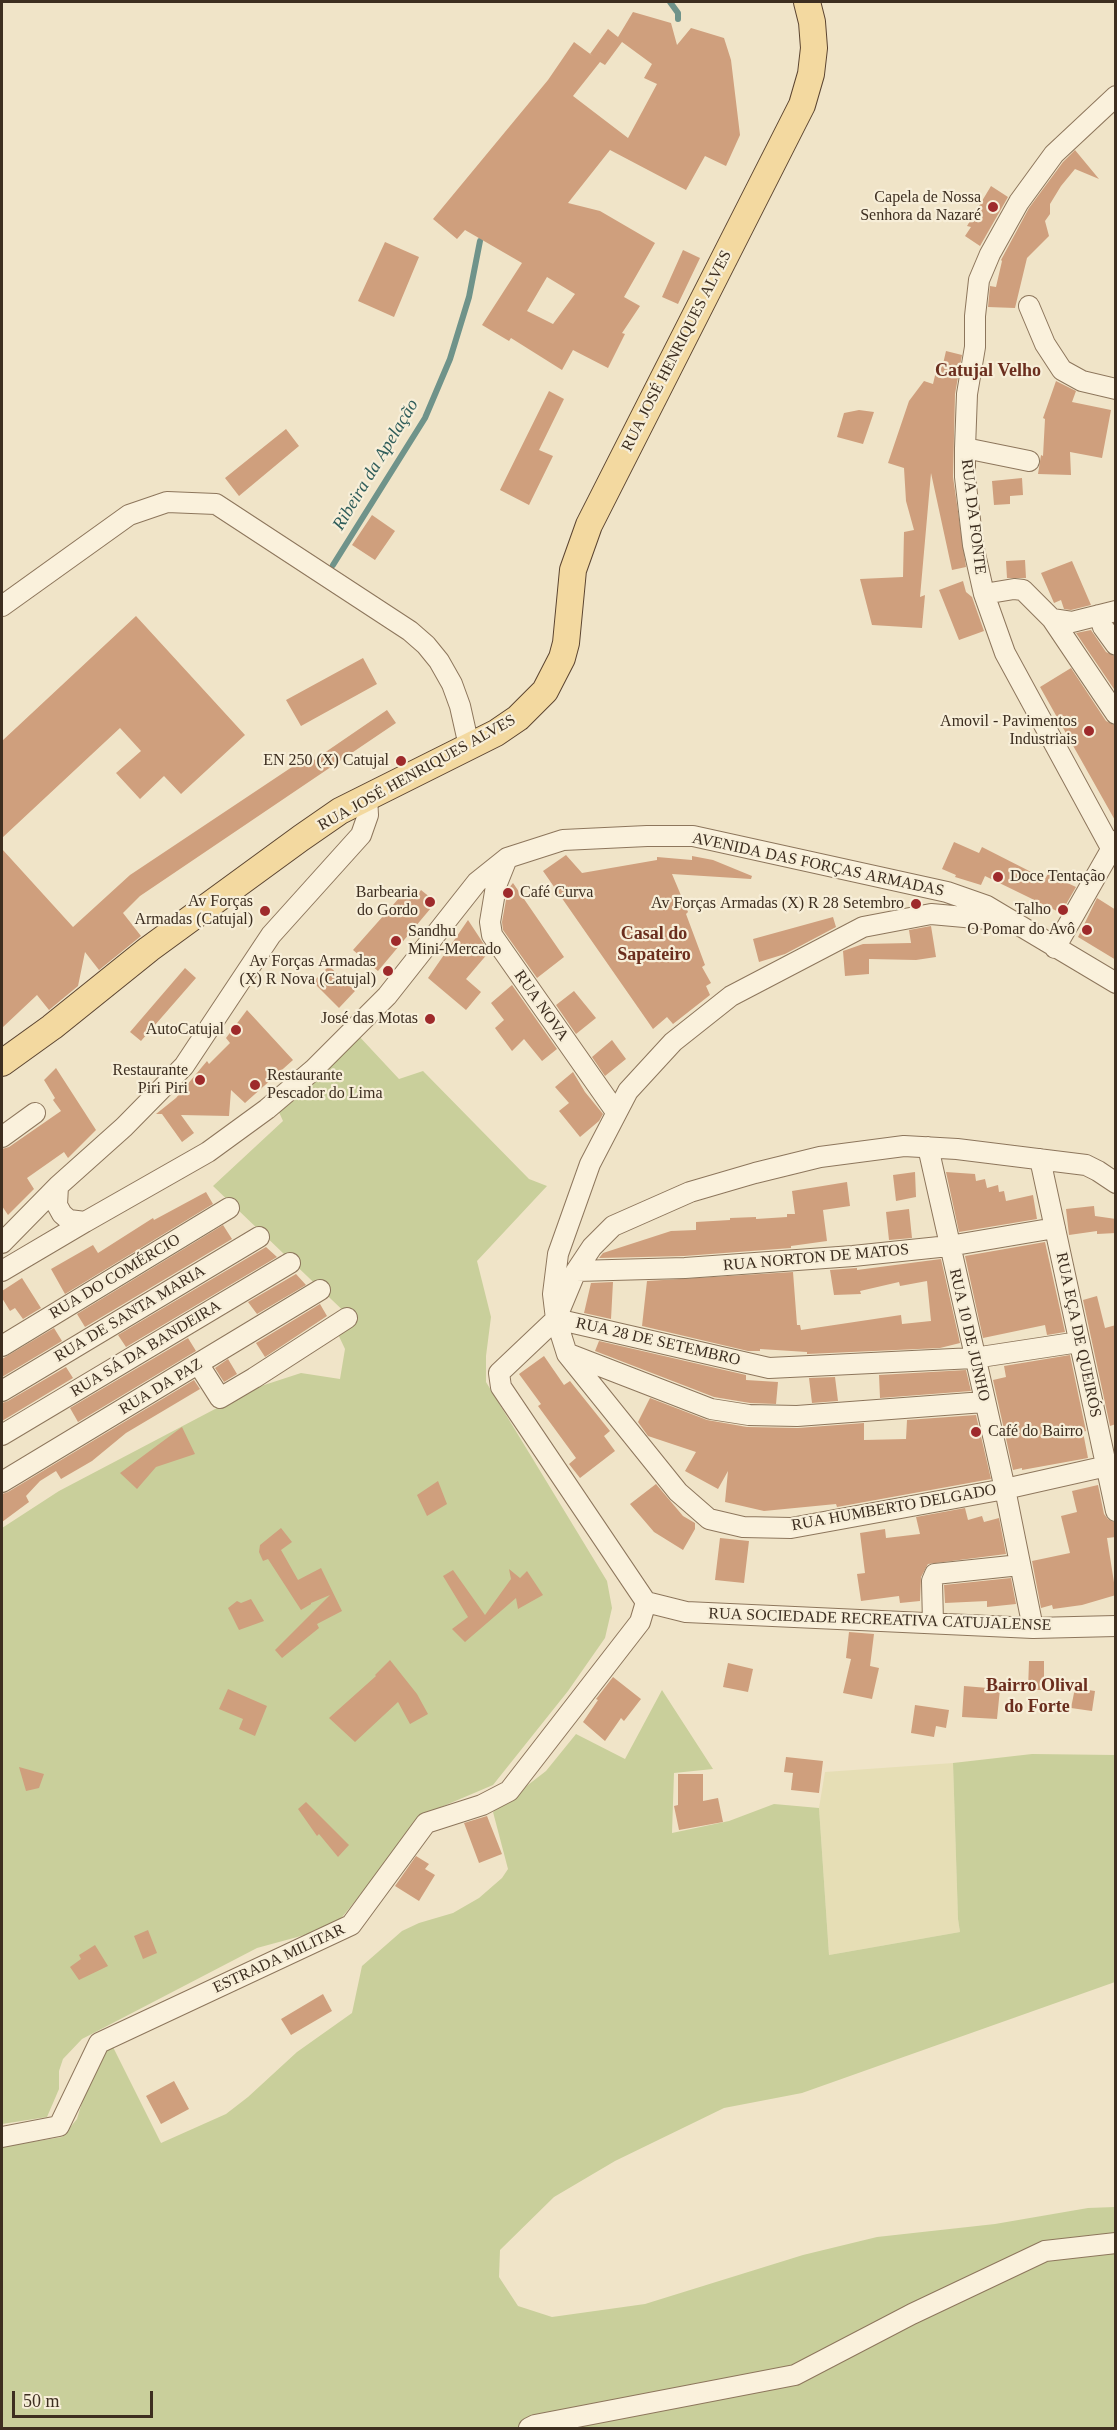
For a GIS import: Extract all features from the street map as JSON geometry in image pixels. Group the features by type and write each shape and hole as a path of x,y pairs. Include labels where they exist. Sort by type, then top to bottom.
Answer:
{"main road":[{"name":"RUA JOSÉ HENRIQUES ALVES","path":"2,1063 52,1027 149,949 340,811 469,746 518,718 545,691 555,675 566,643 573,570 586,533 802,105 813,60 814,35 807,2"}],"street":[{"name":"RUA DA FONTE","path":"1113,844 1005,653 984,594 972,534 965,477 965,448 967,394 975,347 975,316 979,280 990,254 1019,202 1054,154 1116,96"},
{"path":"1029,306 1045,344 1062,370 1082,381 1116,389"},
{"path":"965,448 1029,462"},
{"path":"2,606 129,515 167,502 216,504 410,631 426,645 439,661 452,684 469,746"},
{"path":"984,594 1014,589 1023,590 1052,619 1116,714"},
{"path":"1052,619 1072,622 1107,613"},
{"path":"1107,613 1103,627 1116,645"},
{"path":"2,1243 58,1186 124,1127 184,1066 271,935 361,835 368,815 367,797"},
{"name":"AVENIDA DAS FORÇAS ARMADAS","path":"2,1270 208,1152 267,1109 303,1078 387,996 477,882 507,858 563,840 693,836 947,892 987,906 1116,984"},
{"path":"1055,948 1113,844"},
{"name":"RUA NOVA","path":"507,858 495,885 490,922 492,935 616,1112"},
{"name":"RUA 28 DE SETEMBRO","path":"1009,921 931,914 863,927 726,1000 673,1042 628,1091 590,1164 558,1254 553,1294 556,1319 769,1368 974,1358 1079,1342"},
{"path":"2,1137 35,1113"},
{"path":"646,1602 501,1387 499,1373 556,1319 576,1271 592,1247 613,1226 690,1192 820,1157 904,1146 1086,1165 1098,1170 1116,1183"},
{"name":"RUA 10 DE JUNHO","path":"928,1147 1034,1628"},
{"name":"RUA EÇA DE QUEIRÓS","path":"1040,1159 1079,1342 1111,1464 1116,1511"},
{"path":"58,1186 57,1205 62,1214 69,1220 85,1222"},
{"name":"RUA DO COMÉRCIO","path":"2,1346 229,1208"},
{"name":"RUA NORTON DE MATOS","path":"576,1271 685,1268 853,1256 949,1246 1055,1228"},
{"name":"RUA DE SANTA MARIA","path":"2,1391 259,1237"},
{"name":"RUA SÁ DA BANDEIRA","path":"2,1435 290,1263"},
{"name":"RUA DA PAZ","path":"2,1482 320,1290"},
{"path":"199,1365 219,1398 347,1318"},
{"name":"RUA HUMBERTO DELGADO","path":"556,1319 567,1353 678,1492 709,1519 743,1527 791,1528 1005,1489 1111,1464"},
{"path":"567,1353 711,1409 749,1415 797,1416 984,1402"},
{"path":"933,1623 932,1581 935,1574 1020,1564"},
{"name":"RUA SOCIEDADE RECREATIVA CATUJALENSE","path":"646,1602 686,1612 1034,1628 1116,1626"},
{"name":"ESTRADA MILITAR","path":"2,2137 59,2126 99,2043 351,1925 426,1823 482,1805 509,1791 640,1622 646,1602"},
{"path":"529,2428 795,2375 912,2314 1045,2251 1116,2243"}],"shaded area":[{"path":"953,1763 960,1932 829,1955 819,1808 825,1772"}],"green space":[{"path":"357,1034 399,1079 423,1071 529,1179 547,1186 477,1261 491,1317 486,1356 486,1382 607,1581 612,1608 605,1638 568,1691 493,1785 427,1813 334,1927 257,1948 82,2039 63,2059 59,2071 59,2089 47,2117 2,2124 2,1528 59,1491 255,1388 301,1373 340,1379 345,1349 337,1332 355,1322 213,1186 283,1121 278,1110"},
{"path":"662,1690 713,1769 674,1773 672,1833 729,1821 774,1804 819,1808 829,1955 960,1932 953,1763 1032,1754 1115,1755 1115,1982 802,2093 724,2108 615,2161 554,2197 500,2250 499,2277 518,2306 552,2317 645,2304 803,2255 877,2237 995,2224 1088,2208 1115,2207 1115,2428 2,2428 2,2147 62,2137 77,2119 98,2057 112,2045 161,2143 226,2114 297,2052 352,2013 362,1966 402,1931 419,1923 453,1913 479,1898 502,1878 508,1869 493,1812 546,1771 576,1734 625,1759"}],"building":[{"path":"633,12 671,23 677,45 691,28 724,38 731,60 740,135 726,166 705,156 686,190 610,150 568,203 600,211 655,243 624,297 640,306 622,333 625,334 608,368 573,350 562,370 511,338 509,341 482,325 522,263 465,230 457,239 433,219 548,80 574,42 590,54 608,29 618,37","holes":["622,42 652,64 644,78 657,84 628,138 573,96 600,62 605,65","547,277 575,294 553,324 527,311"]},
{"path":"1075,150 1099,179 1075,169 1050,204 1050,214 1045,221 1049,236 1027,258 1015,308 988,307 990,286 996,287 1001,260 1029,208 1063,162"},
{"name":"Capela de Nossa Senhora da Nazaré","path":"991,186 1008,197 980,246 965,236 971,227 967,226"},
{"path":"385,242 419,257 394,317 358,301"},
{"path":"683,250 700,258 678,304 662,297"},
{"path":"946,351 962,355 955,394 953,477 966,567 952,570 931,473 920,597 925,595 922,628 872,625 860,579 903,577 904,532 914,530 906,501 904,468 888,463 909,401 924,381 933,384 938,363 943,364"},
{"path":"1056,381 1076,391 1072,402 1111,410 1102,458 1070,452 1071,475 1038,474 1041,455 1043,456 1045,419 1043,418"},
{"path":"549,391 564,399 539,450 553,456 529,505 500,490"},
{"path":"859,410 874,412 863,444 837,437 844,413"},
{"path":"286,429 299,446 239,496 225,478"},
{"path":"1022,478 1023,495 1010,496 1010,504 994,505 992,481"},
{"path":"372,515 395,531 375,560 352,545"},
{"path":"1025,560 1026,578 1007,578 1006,561"},
{"path":"1072,561 1091,605 1071,610 1064,609 1061,600 1054,603 1041,573"},
{"path":"963,581 966,592 972,597 984,631 959,640 939,590"},
{"path":"136,616 245,735 181,794 164,776 140,799 116,773 141,751 120,728 2,838 2,741"},
{"path":"1091,630 1106,652 1116,657 1116,692 1076,633"},
{"path":"363,658 377,684 301,726 286,700"},
{"path":"1071,668 1106,721 1116,726 1116,822 1040,687"},
{"path":"387,710 396,723 140,896 123,913 141,936 99,970 85,952 78,986 49,1010 37,995 2,1028 2,849 73,927 130,875 307,757 311,762"},
{"path":"954,842 979,853 982,847 1045,879 1048,874 1076,887 1061,913 985,876 981,885 955,877 956,875 942,869"},
{"path":"566,855 582,873 657,860 657,857 692,860 692,856 713,860 752,876 751,879 672,874 688,912 686,914 705,965 702,967 711,983 706,986 710,995 673,1024 667,1017 653,1029 543,871"},
{"path":"513,883 564,957 537,978 503,930 502,922 508,889"},
{"path":"408,888 417,896 421,890 436,902 378,971 353,950"},
{"path":"1097,898 1116,910 1116,960 1078,937"},
{"path":"833,917 836,927 785,954 759,962 753,939"},
{"path":"468,920 489,952 466,979 481,992 466,1010 428,978"},
{"path":"931,926 936,957 916,960 869,959 869,974 845,976 843,951 863,944 911,943 909,930"},
{"path":"329,966 355,991 339,1008 313,982"},
{"path":"185,968 196,978 141,1041 130,1032"},
{"path":"512,985 557,1049 542,1061 524,1039 512,1051 495,1028 504,1020 491,1003"},
{"path":"574,991 596,1018 576,1034 556,1005"},
{"path":"247,1010 293,1060 245,1103 231,1090 229,1116 181,1115 194,1133 182,1142 162,1114 156,1114 176,1098 207,1061 209,1064 230,1043 226,1038"},
{"path":"612,1040 626,1059 605,1076 592,1057"},
{"path":"56,1068 96,1130 68,1158 64,1152 27,1178 34,1189 8,1215 2,1206 2,1149 9,1147 61,1111 44,1080"},
{"path":"573,1072 585,1092 603,1114 599,1121 580,1137 559,1111 569,1103 555,1087"},
{"path":"915,1172 916,1197 896,1201 893,1175"},
{"path":"946,1172 975,1174 976,1181 985,1179 987,1188 998,1185 999,1192 1004,1191 1006,1201 1033,1195 1037,1219 959,1232"},
{"path":"847,1182 850,1206 823,1210 827,1241 791,1246 791,1248 684,1256 599,1258 603,1253 671,1231 696,1230 696,1222 730,1220 730,1218 787,1217 787,1214 795,1214 792,1191"},
{"path":"206,1192 213,1204 65,1294 51,1269 93,1245 98,1253 153,1218 154,1220"},
{"path":"1094,1206 1095,1216 1116,1219 1116,1233 1097,1234 1097,1231 1069,1235 1066,1209"},
{"path":"909,1209 912,1238 889,1240 886,1212"},
{"path":"223,1225 232,1239 85,1327 77,1314"},
{"path":"1045,1242 1065,1332 1047,1335 1045,1325 983,1338 965,1256"},
{"path":"266,1247 277,1257 126,1347 118,1335"},
{"path":"941,1259 960,1343 940,1348 807,1354 807,1352 760,1349 760,1351 748,1351 642,1326 647,1281 793,1272 797,1325 800,1325 801,1330 901,1315 902,1324 931,1321 927,1281 900,1286 899,1282 860,1291 861,1294 834,1295 830,1270 857,1268 857,1270"},
{"path":"296,1274 306,1285 257,1314 248,1302"},
{"path":"22,1278 41,1308 23,1319 15,1308 10,1311 2,1298 2,1291"},
{"path":"613,1282 611,1319 584,1313 591,1283"},
{"path":"1097,1296 1105,1328 1116,1325 1116,1424 1110,1426 1083,1300"},
{"path":"320,1304 327,1316 265,1357 256,1343"},
{"path":"54,1328 62,1341 2,1377 2,1359"},
{"path":"188,1338 196,1351 78,1422 70,1408"},
{"path":"599,1341 746,1375 746,1380 778,1382 776,1404 750,1403 714,1397 595,1351"},
{"path":"1070,1355 1086,1431 1083,1432 1088,1458 1013,1470 993,1380 1006,1377 1004,1366"},
{"path":"544,1356 564,1385 570,1381 610,1431 604,1436 615,1451 580,1478 569,1464 576,1458 538,1406 541,1404 519,1374"},
{"path":"228,1359 237,1374 224,1382 215,1368"},
{"path":"66,1367 73,1378 2,1421 2,1403"},
{"path":"966,1370 971,1391 880,1398 879,1375"},
{"path":"835,1377 838,1401 812,1403 809,1378"},
{"path":"194,1380 200,1389 126,1433 92,1461 61,1479 56,1471 40,1481 26,1496 29,1502 2,1522 2,1494"},
{"path":"650,1398 707,1420 747,1427 798,1428 864,1423 864,1440 906,1439 907,1420 976,1415 991,1479 837,1507 836,1504 764,1511 725,1502 728,1471 718,1489 685,1471 696,1452 648,1436 638,1422"},
{"path":"182,1427 195,1454 156,1467 137,1489 120,1473"},
{"path":"438,1481 447,1504 427,1516 417,1495"},
{"path":"656,1484 683,1516 695,1523 695,1529 683,1550 654,1532 630,1504"},
{"path":"1098,1485 1104,1514 1116,1523 1116,1537 1107,1538 1116,1595 1082,1605 1053,1609 1052,1605 1041,1608 1032,1561 1070,1553 1061,1516 1077,1512 1072,1491"},
{"path":"965,1508 968,1520 982,1516 984,1522 999,1518 1006,1554 928,1564 921,1577 920,1601 900,1603 899,1596 861,1601 857,1574 865,1573 860,1533 885,1529 886,1538 920,1534 916,1517"},
{"path":"281,1528 292,1542 281,1550 298,1580 321,1568 342,1611 317,1624 319,1628 282,1658 275,1650 330,1595 301,1610 268,1559 263,1561 259,1552 260,1545"},
{"path":"720,1538 749,1541 744,1583 715,1580"},
{"path":"509,1569 520,1578 527,1571 543,1595 518,1609 516,1598 465,1642 452,1629 468,1617 443,1576 453,1570 485,1615 511,1579"},
{"path":"1011,1578 1016,1604 987,1607 987,1601 945,1603 944,1585"},
{"path":"251,1599 264,1621 239,1630 228,1608 237,1601 241,1603"},
{"path":"849,1632 874,1634 870,1666 879,1668 872,1699 843,1693 851,1659 846,1658"},
{"path":"390,1660 417,1694 428,1714 410,1724 398,1702 355,1742 329,1718 376,1676"},
{"path":"1029,1661 1044,1661 1044,1690 1028,1690"},
{"path":"728,1663 753,1669 748,1692 723,1687"},
{"path":"613,1677 641,1699 624,1721 621,1718 605,1741 583,1722 598,1700 596,1699"},
{"path":"964,1686 1000,1689 997,1719 962,1717"},
{"path":"1075,1688 1095,1691 1092,1711 1071,1708"},
{"path":"228,1689 267,1706 255,1736 239,1729 243,1719 219,1709"},
{"path":"915,1705 949,1710 946,1728 936,1726 934,1737 911,1733"},
{"path":"786,1757 823,1761 819,1793 791,1790 793,1773 784,1772"},
{"path":"19,1767 44,1774 39,1788 26,1791"},
{"path":"678,1774 703,1774 703,1801 718,1798 723,1822 679,1830 674,1806 678,1805"},
{"path":"306,1802 349,1845 338,1857 319,1834 317,1836 298,1809"},
{"path":"487,1816 502,1854 479,1863 464,1823"},
{"path":"416,1856 429,1864 425,1869 435,1875 419,1901 395,1886"},
{"path":"148,1930 157,1953 143,1959 134,1936"},
{"path":"95,1945 108,1966 79,1980 70,1967 81,1959 79,1955"},
{"path":"323,1994 332,2011 291,2035 281,2019"},
{"path":"174,2081 189,2109 161,2124 146,2096"}],"waterway":[{"name":"Ribeira da Apelação","path":"670,2 678,13 678,19"},
{"name":"Ribeira da Apelação","path":"333,565 425,418 450,359 469,297 480,241"}],"place":[{"name":"Capela de Nossa Senhora da Nazaré","path":"993,207"},
{"name":"Amovil - Pavimentos Industriais","path":"1089,731"},
{"name":"EN 250 (X) Catujal","path":"401,761"},
{"name":"Doce Tentação","path":"998,877"},
{"name":"Café Curva","path":"508,893"},
{"name":"Barbearia do Gordo","path":"430,902"},
{"name":"Av Forças Armadas (X) R 28 Setembro","path":"916,904"},
{"name":"Talho","path":"1063,910"},
{"name":"Av Forças Armadas (Catujal)","path":"265,911"},
{"name":"O Pomar do Avô","path":"1087,930"},
{"name":"Sandhu Mini-Mercado","path":"396,941"},
{"name":"Av Forças Armadas (X) R Nova (Catujal)","path":"388,971"},
{"name":"José das Motas","path":"430,1019"},
{"name":"AutoCatujal","path":"236,1030"},
{"name":"Restaurante Piri Piri","path":"200,1080"},
{"name":"Restaurante Pescador do Lima","path":"255,1085"},
{"name":"Café do Bairro","path":"976,1432"}],"district":[{"name":"Catujal Velho","path":"988,371"},
{"name":"Casal do Sapateiro","path":"654,944"},
{"name":"Bairro Olival do Forte","path":"1037,1696"}]}
